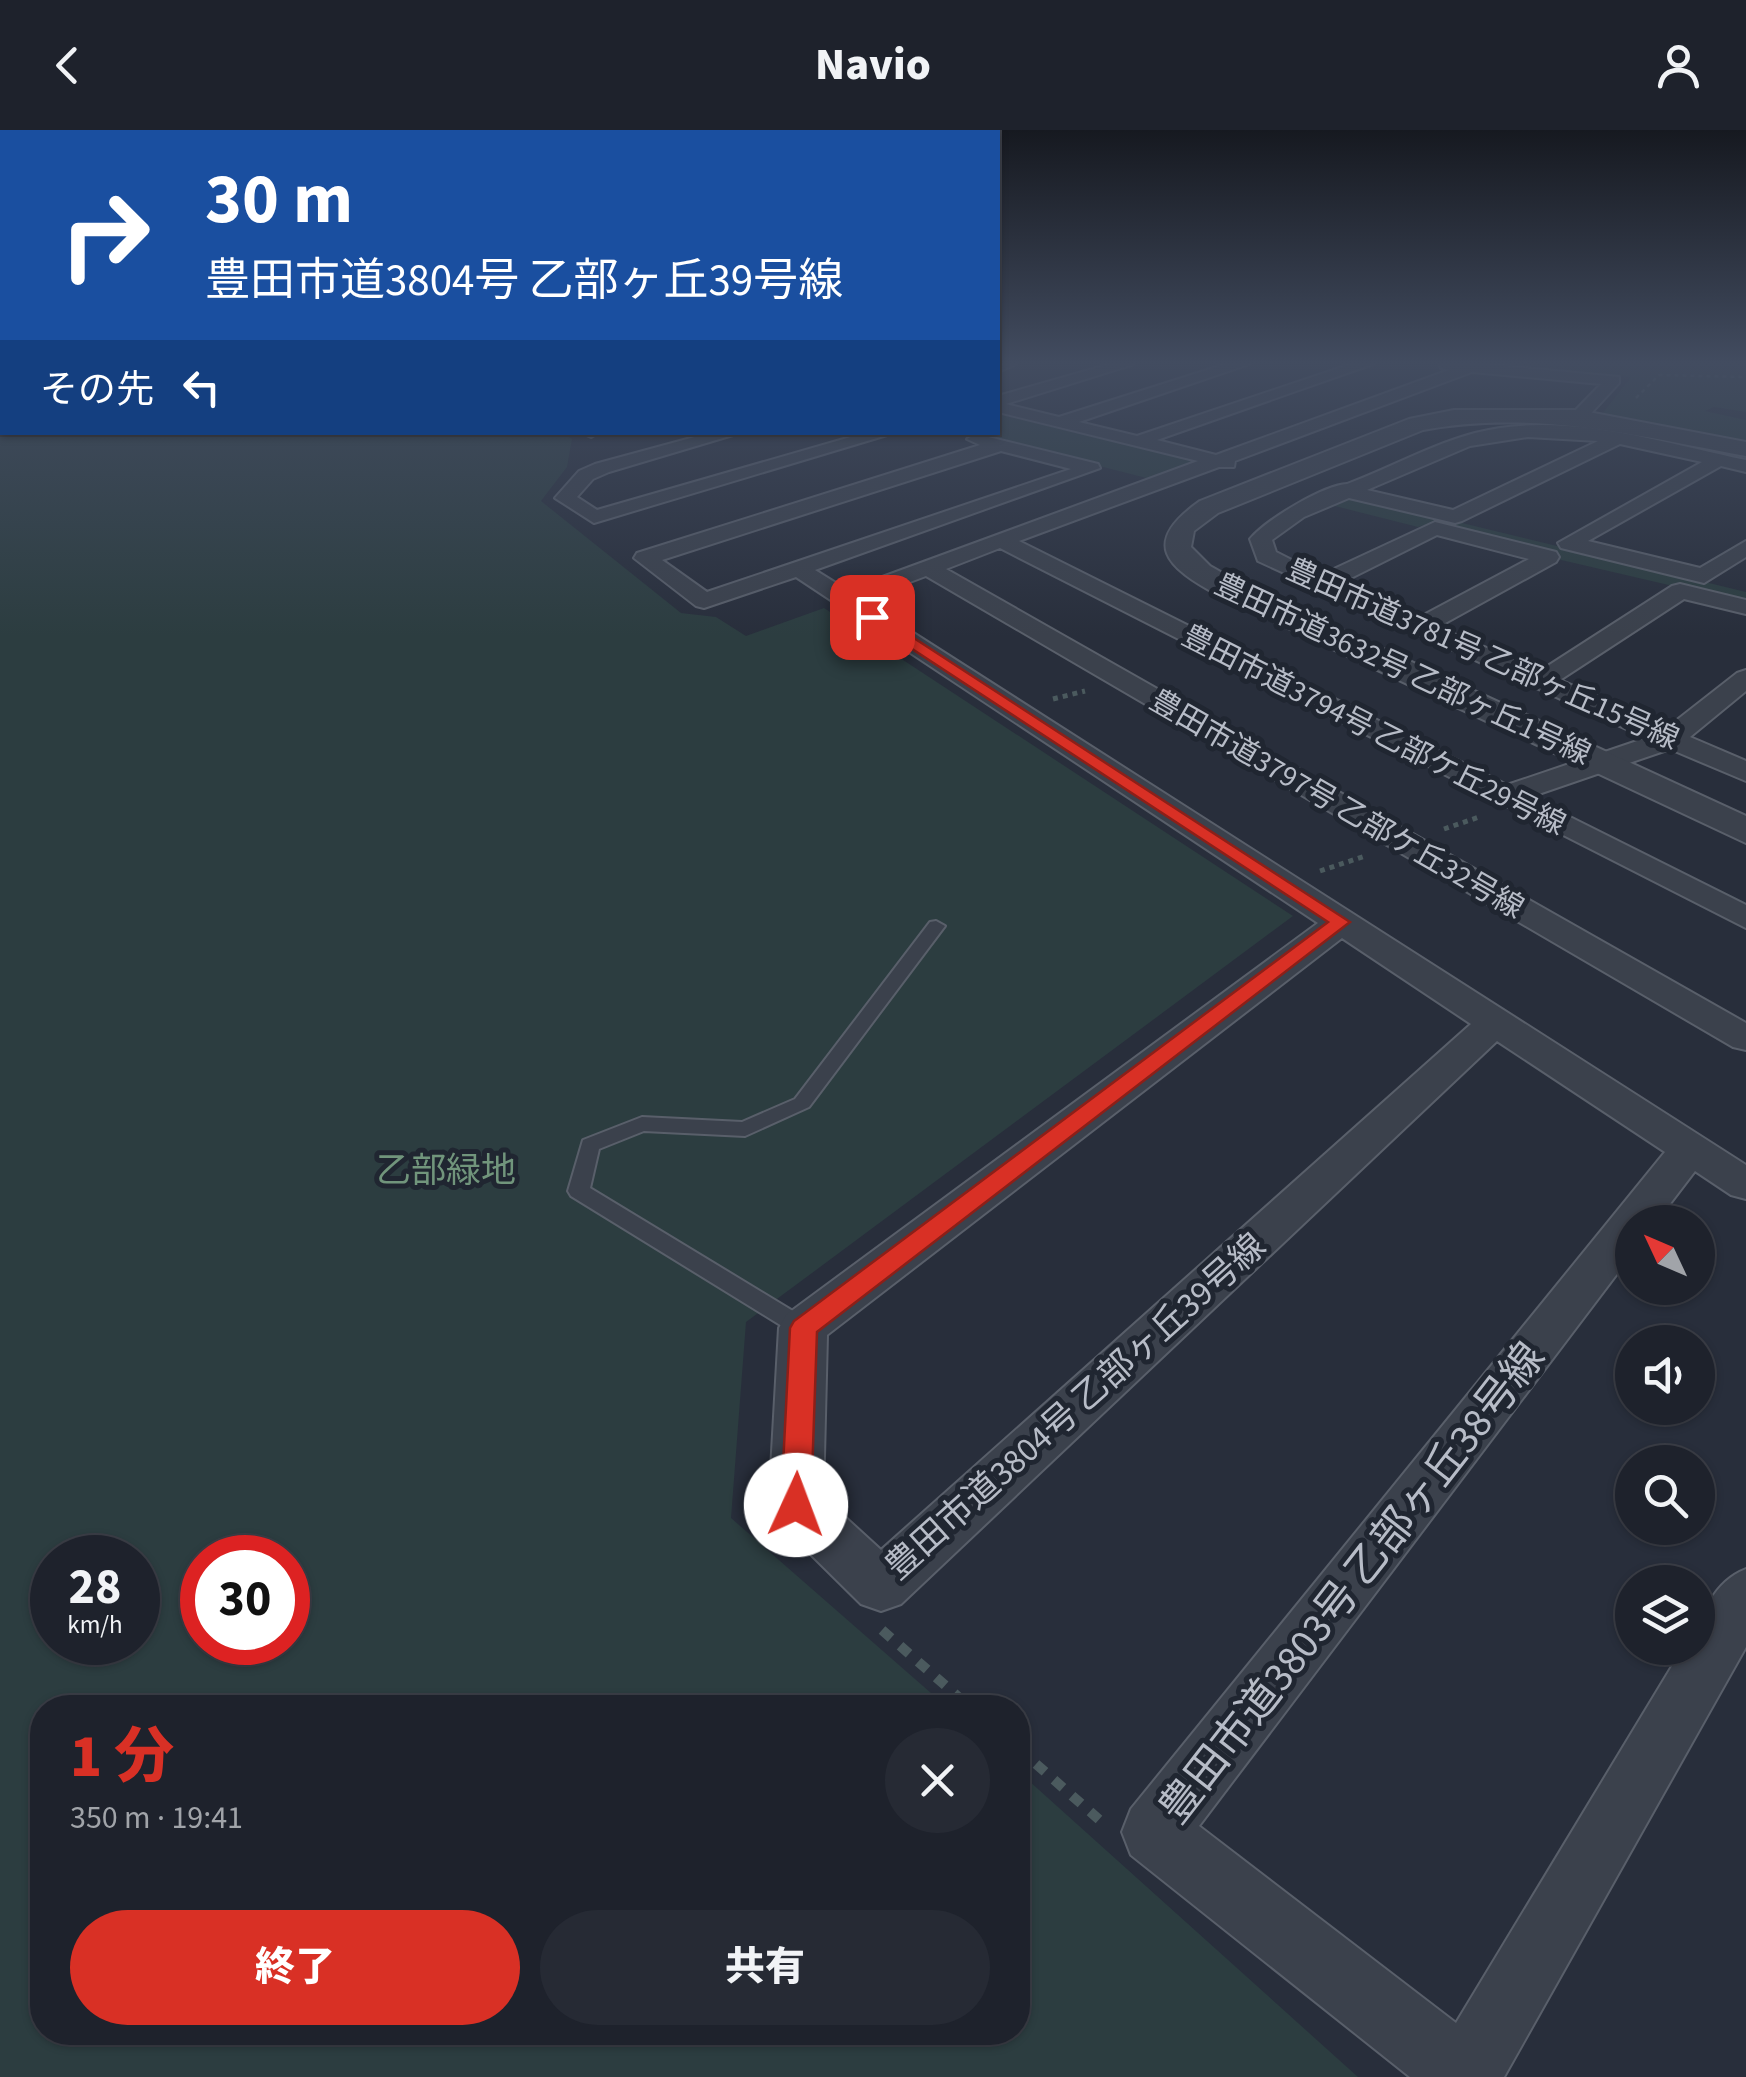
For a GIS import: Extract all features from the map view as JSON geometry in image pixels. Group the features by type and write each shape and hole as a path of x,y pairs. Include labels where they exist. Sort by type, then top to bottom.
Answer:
{"street":[{"path":"651,455 586,475 565,498 594,517 810,455"},
{"path":"969,455 645,558 704,601 1091,468 1039,455"},
{"path":"1193,455 1277,479 1455,517 1584,455"},
{"path":"844,599 1241,455"},
{"name":"豊田市道3632号 乙部ヶ丘1号線","path":"1341,455 1210,507 1182,528 1177,548 1192,567 1229,589 1746,831"},
{"name":"豊田市道3781号 乙部ヶ丘15号線","path":"1436,455 1275,524 1261,539 1266,556 1746,772"},
{"name":"豊田市道3781号 乙部ヶ丘15号線","path":"1691,455 1746,466"},
{"path":"1717,460 1569,543 1704,576 1746,547"},
{"path":"1321,584 1435,528 1548,557 1420,627"},
{"name":"豊田市道3794号 乙部ケ丘29号線","path":"1002,542 1746,918"},
{"name":"豊田市道3797号 乙部ケ丘32号線","path":"928,568 1746,1039"},
{"path":"800,570 1746,1186"},
{"path":"1542,682 1680,590 1746,606"},
{"path":"1511,799 1670,739 1746,678"},
{"path":"803,1328 1341,922"},
{"name":"豊田市道3804号 乙部ヶ丘39号線","path":"803,1328 796,1505 881,1586 1495,1022"},
{"name":"豊田市道3803号 乙部ヶ丘38号線","path":"1690,1149 1154,1832 1465,2075 1746,1594"}],"lane":[{"path":"803,1328 580,1191 590,1145 642,1124 745,1129 802,1103 936,926"}],"path":[{"path":"1014,710 1123,680"},
{"path":"1282,883 1405,843 1511,799"},
{"path":"877,1626 955,1695"},
{"path":"1030,1758 1112,1830"}],"green space":[{"name":"乙部緑地","path":"0,455 569,455 567,467 541,501 681,613 716,617 746,636 824,608 1293,916 746,1322 731,1518 933,1695 30,1695 30,2045 1030,2045 1030,1782 1358,2077 0,2077"},
{"path":"1056,455 1168,455 1198,462 1158,481"},
{"path":"1351,496 1746,592 1746,603 1428,524 1418,527 1327,504"}],"route":[{"path":"796,1505 803,1328 1341,922 872,617"}]}
